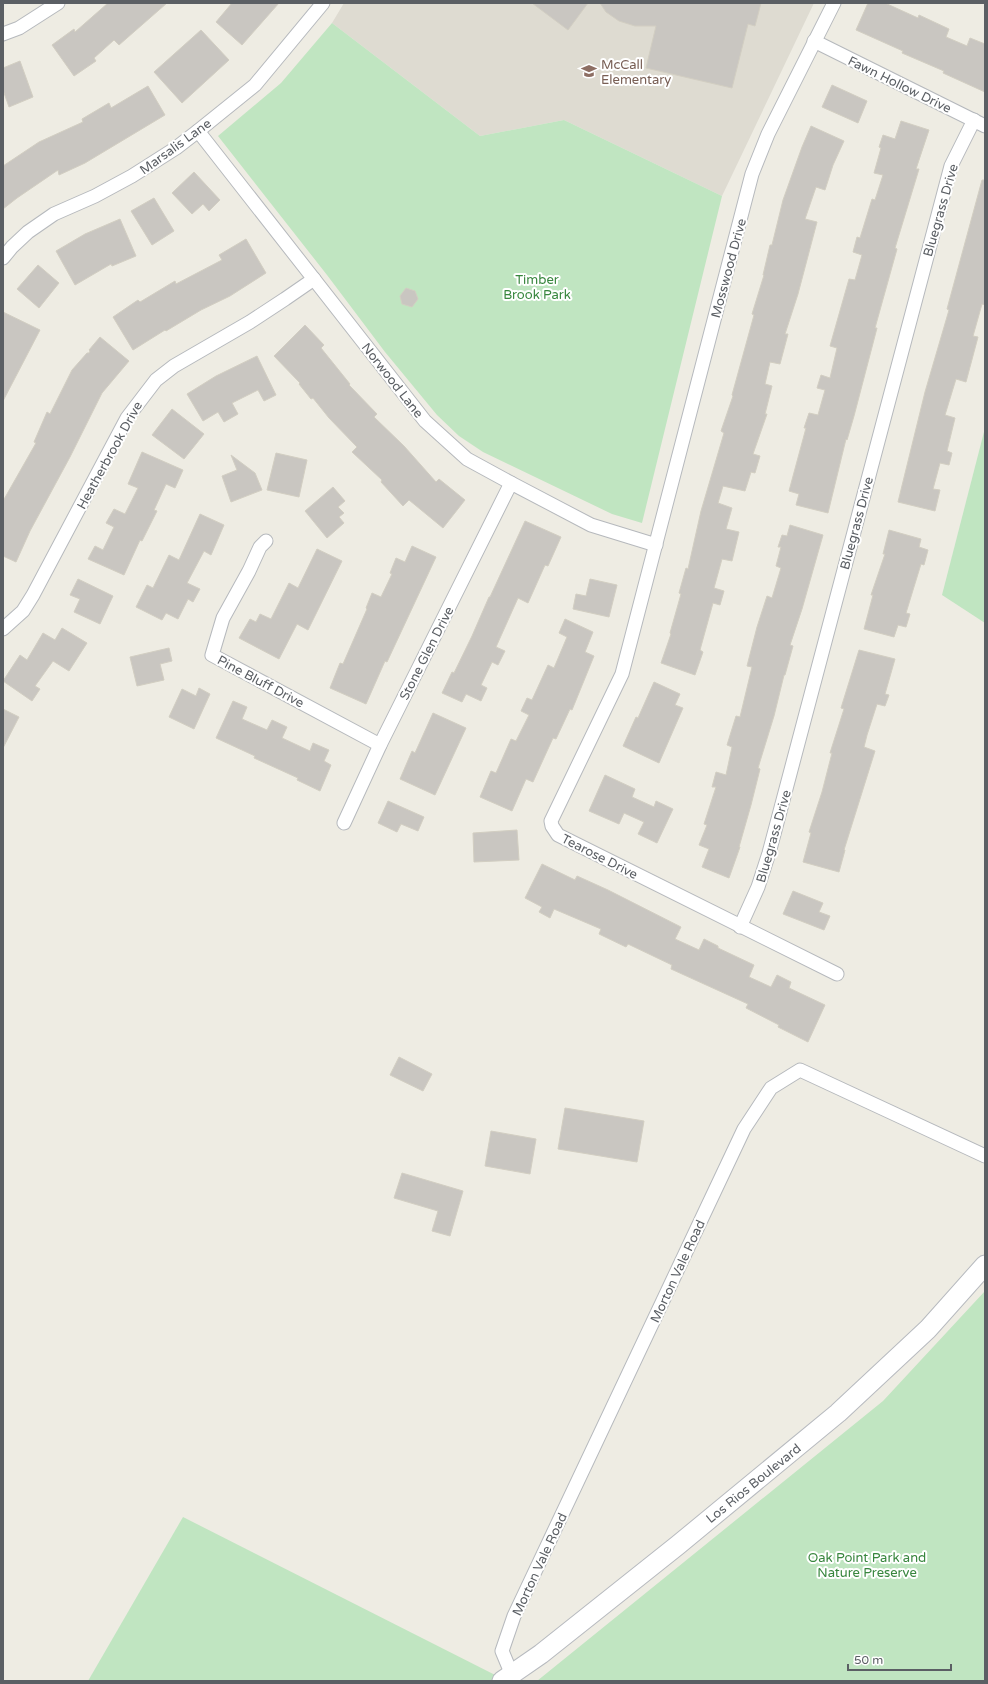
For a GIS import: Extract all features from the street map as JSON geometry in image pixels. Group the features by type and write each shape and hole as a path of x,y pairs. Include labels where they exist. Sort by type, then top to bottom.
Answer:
{"street":[{"path":"3,34 19,28 58,3"},
{"name":"Marsalis Lane","path":"3,258 28,232 54,214 95,196 132,176 176,148 198,131 255,85 324,3"},
{"name":"Mosswood Drive","path":"656,545 752,174 768,134 834,3"},
{"name":"Fawn Hollow Drive","path":"814,41 979,123"},
{"name":"Bluegrass Drive","path":"740,927 758,887 769,853 951,166 979,123"},
{"name":"Norwood Lane","path":"198,131 424,421 467,458 511,483 590,525 656,545"},
{"name":"Heatherbrook Drive","path":"3,629 23,611 33,595 127,418 156,380 174,366 250,322 314,279"},
{"name":"Stone Glen Drive","path":"344,823 380,745 511,483"},
{"name":"Pine Bluff Drive","path":"266,541 260,547 249,571 223,618 212,655 380,745"},
{"name":"Tearose Drive","path":"656,545 622,674 555,810 551,821 552,826 558,835 837,974"},
{"name":"Morton Vale Road","path":"507,1678 502,1651 514,1616 744,1129 771,1088 800,1070 985,1156"},
{"name":"Los Rios Boulevard","path":"507,1678 541,1654 678,1545 838,1413 928,1329 985,1265"}],"shaded area":[{"name":"McCall Elementary","path":"344,3 814,3 722,196 564,120 480,136 332,23"}],"green space":[{"name":"Timber Brook Park","path":"332,23 480,136 564,120 722,196 642,523 612,514 483,452 459,436 437,415 385,352 327,275 218,136 281,83"},
{"path":"985,428 985,623 942,595"},
{"name":"Oak Point Park and Nature Preserve","path":"985,1291 985,1681 537,1681 883,1401"},
{"path":"183,1517 507,1681 88,1681"}],"building":[{"path":"108,3 167,3 119,45 114,40 94,58 96,61 74,76 52,45 74,29 75,32"},
{"path":"232,3 279,3 242,45 216,22"},
{"path":"532,3 588,3 568,30"},
{"path":"600,3 761,3 755,26 748,24 732,88 646,68 656,26 635,26 619,21 606,12"},
{"path":"868,3 885,3 918,18 919,15 949,29 946,37 967,46 970,38 985,44 985,92 943,73 944,71 902,53 903,51 856,30"},
{"path":"201,30 229,60 182,103 154,72"},
{"path":"20,61 33,97 9,107 3,90 3,68"},
{"path":"832,85 867,101 858,123 822,107"},
{"path":"148,86 165,115 85,163 59,175 58,170 3,209 3,166 39,142 83,122 82,119 109,103 111,108"},
{"path":"901,121 929,130 916,169 919,169 895,248 897,249 875,328 877,328 854,416 847,440 846,439 828,513 796,505 799,494 789,491 809,413 818,415 825,390 817,388 821,375 830,378 837,348 830,346 849,279 855,280 862,255 853,252 857,237 860,238 872,199 875,200 883,175 874,173 881,148 879,147 883,135 895,139"},
{"path":"811,126 844,141 833,165 825,190 816,187 805,219 817,222 798,294 785,334 788,334 780,364 770,362 765,384 772,386 765,414 767,414 753,454 760,456 755,473 751,472 745,491 723,486 718,503 732,508 726,529 739,532 732,561 722,559 714,588 724,591 720,605 713,603 700,650 703,652 695,675 661,663 671,634 670,633 681,594 679,593 686,568 688,569 701,511 724,433 721,431 733,396 732,395 754,315 752,314 764,275 770,245 772,245 783,200"},
{"path":"194,172 220,200 209,211 203,204 192,214 172,193"},
{"path":"982,180 985,180 985,305 982,304 973,336 978,337 966,382 956,379 945,415 955,418 947,451 952,453 949,465 940,463 933,489 940,490 935,511 898,502 925,392 949,310 947,309"},
{"path":"154,198 174,231 152,245 131,211"},
{"path":"120,219 136,256 112,266 111,264 75,285 56,251 85,234"},
{"path":"246,239 266,273 230,296 201,310 166,331 165,330 133,350 113,317 138,300 140,302 175,281 176,284 222,260 219,255"},
{"path":"38,265 59,283 39,308 17,289"},
{"path":"406,288 415,291 418,299 412,307 402,304 400,296"},
{"path":"3,312 40,330 3,401"},
{"path":"305,325 324,345 321,348 350,384 349,385 377,414 374,417 404,446 436,482 439,479 465,500 443,528 409,500 403,506 381,482 382,480 352,452 357,447 329,418 313,398 311,399 299,384 300,383 274,356"},
{"path":"100,337 129,361 102,393 70,457 30,531 16,562 3,556 3,501 36,443 34,442 47,412 50,414 72,370 87,353 89,353 89,350"},
{"path":"257,356 276,395 264,401 258,390 232,403 238,414 224,422 218,412 203,421 187,394 216,376"},
{"path":"172,409 204,434 184,459 152,435"},
{"path":"142,452 183,470 175,488 166,484 154,510 157,511 142,541 140,540 124,575 88,559 95,546 103,550 114,527 106,523 114,509 125,514 138,488 128,484"},
{"path":"276,453 307,460 299,497 267,490"},
{"path":"231,455 255,473 262,490 231,502 222,476 237,470"},
{"path":"333,487 345,501 338,507 344,513 339,517 344,523 327,538 305,511"},
{"path":"200,514 224,525 211,555 204,551 187,583 200,589 193,602 188,599 178,619 166,613 162,620 136,607 147,585 153,588 169,555 179,560"},
{"path":"525,521 561,537 548,566 545,565 528,603 518,598 496,647 505,651 498,665 492,662 481,685 487,688 481,701 466,694 462,702 442,693 452,672 454,673 472,636"},
{"path":"790,525 823,535 790,645 793,646 758,768 760,769 740,847 729,878 702,867 709,849 699,845 707,825 704,824 716,787 712,787 716,772 726,775 732,747 727,745 736,716 740,717 752,667 747,666 767,596 772,598 781,568 776,566 781,547 778,547 782,535 787,536"},
{"path":"889,530 921,539 919,547 928,550 924,565 921,564 906,613 910,614 906,627 898,625 894,637 864,629 873,595 871,595 885,554 883,554"},
{"path":"412,546 436,557 387,662 385,661 366,704 330,688 340,663 343,664 367,609 366,608 372,593 381,597 392,574 390,573 396,558 405,562"},
{"path":"317,549 342,561 308,630 297,624 279,659 239,638 250,619 256,622 260,614 271,619 289,583 298,588"},
{"path":"78,579 113,596 100,624 74,612 80,599 70,595"},
{"path":"590,579 617,585 609,617 573,609 576,594 586,596"},
{"path":"565,619 593,632 585,652 594,656 572,710 570,709 556,739 553,738 533,782 526,779 512,811 480,797 491,771 496,773 511,739 516,741 529,715 521,711 527,698 532,700 548,665 554,668 567,637 559,633"},
{"path":"62,628 87,643 69,671 53,661 35,686 40,689 32,701 3,681 20,655 27,660 43,633 55,640"},
{"path":"169,648 172,661 160,664 164,680 137,686 130,657"},
{"path":"859,650 895,659 885,694 889,695 885,706 877,704 867,735 864,747 875,751 844,850 839,872 803,862 811,833 809,832 822,792 832,753 830,753 844,709 841,708"},
{"path":"654,682 680,694 675,705 683,708 659,763 623,746 636,717 638,718"},
{"path":"199,688 210,694 194,729 169,717 182,689 196,696"},
{"path":"233,701 247,707 242,719 267,730 272,720 287,727 282,738 310,751 313,743 329,750 324,761 331,765 320,791 297,780 298,778 254,758 255,756 216,738"},
{"path":"3,709 19,717 3,748"},
{"path":"433,713 466,728 435,795 400,779 412,751 415,753"},
{"path":"605,775 635,789 632,797 654,807 656,801 673,809 657,843 638,834 644,822 624,813 619,824 589,811"},
{"path":"388,801 424,817 418,831 401,824 397,832 378,823"},
{"path":"517,830 519,860 474,862 473,833"},
{"path":"542,864 575,880 577,876 608,890 681,927 675,939 699,950 704,939 718,946 718,948 754,965 749,977 771,987 777,975 791,982 789,988 825,1005 808,1042 778,1027 779,1025 746,1008 748,1004 671,969 672,965 628,944 626,947 599,934 601,929 554,909 550,918 539,912 542,907 525,898"},
{"path":"793,891 823,903 819,912 830,916 824,930 783,914"},
{"path":"399,1057 432,1074 423,1091 390,1075"},
{"path":"565,1108 644,1121 637,1162 558,1149"},
{"path":"491,1131 536,1139 530,1174 485,1166"},
{"path":"402,1173 463,1191 450,1236 432,1231 438,1211 394,1198"}],"place":[{"name":"McCall Elementary","path":"589,71"}]}
